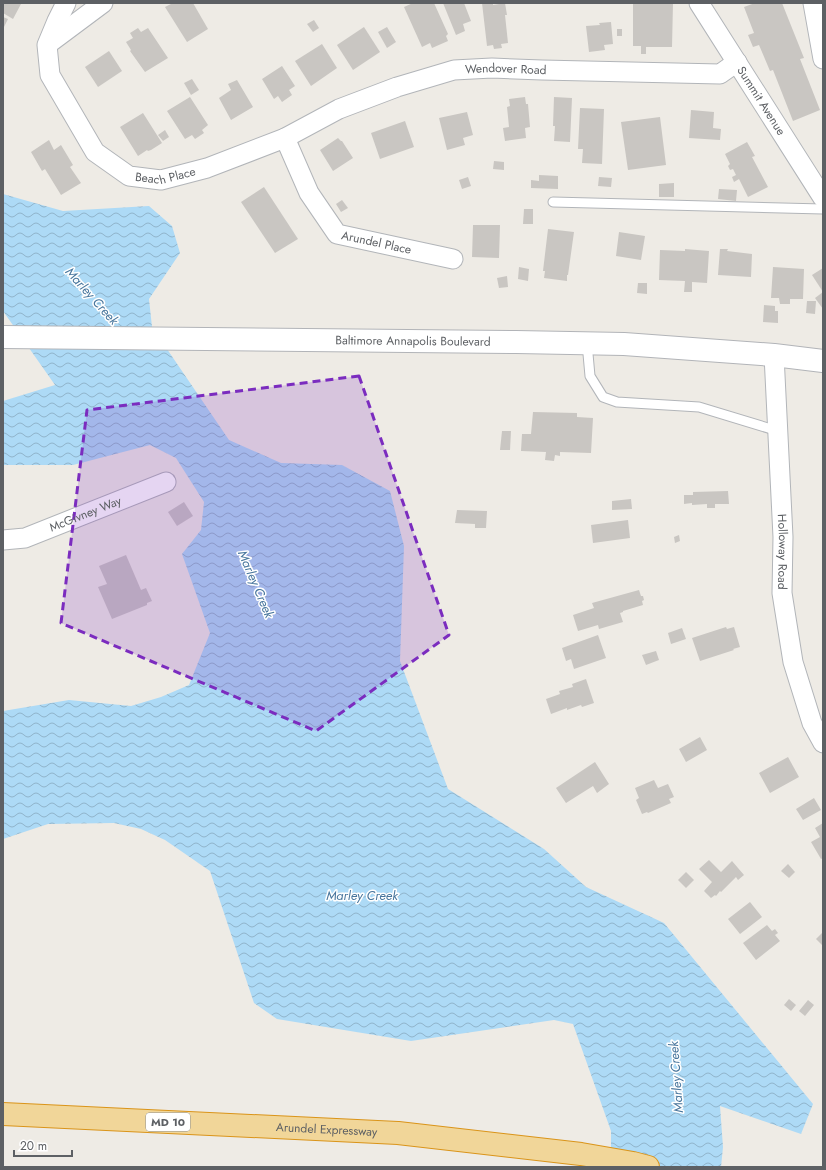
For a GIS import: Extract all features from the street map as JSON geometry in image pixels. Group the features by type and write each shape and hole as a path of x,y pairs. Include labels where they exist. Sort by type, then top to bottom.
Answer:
{"highway":[{"name":"Arundel Expressway","path":"8,1113 398,1133 581,1154 648,1167"}],"main road":[{"name":"Baltimore Annapolis Boulevard","path":"3,337 624,344 823,360"}],"street":[{"path":"47,45 66,3"},
{"path":"47,45 103,3"},
{"name":"Summit Avenue","path":"699,3 823,198"},
{"path":"813,3 823,59"},
{"name":"Beach Place","path":"47,45 50,75 95,152 129,176 161,180 208,168 285,138"},
{"name":"Wendover Road","path":"285,138 339,109 397,87 454,70 492,68 720,74 737,62"},
{"name":"Arundel Place","path":"285,138 309,193 337,234 453,259"},
{"name":"Holloway Road","path":"774,355 783,537 782,594 793,662 812,723 823,743"},
{"name":"McGivney Way","path":"3,540 25,538 166,482"}],"lane":[{"path":"553,202 823,209"},
{"path":"587,344 590,376 602,397 617,402 699,407 778,431"}],"highlighted area":[{"path":"359,376 449,635 316,731 61,623 87,410"}],"water":[{"name":"Marley Creek","path":"3,194 63,211 149,206 172,226 180,253 149,299 152,327 229,440 281,463 342,465 390,491 404,546 400,661 448,789 544,849 586,887 664,923 813,1104 801,1134 720,1106 723,1147 721,1167 611,1167 611,1131 573,1024 554,1020 411,1041 277,1019 254,1003 210,871 165,840 141,829 114,823 48,824 3,839 3,711 69,700 131,706 161,697 189,685 210,633 182,554 201,530 204,502 176,458 150,445 73,465 3,465 3,401 55,385 3,311"}],"building":[{"path":"3,3 21,4 13,19 3,13"},
{"path":"173,3 193,3 208,29 187,42 165,7"},
{"path":"413,3 434,3 448,34 446,36 448,41 432,48 430,43 422,47 404,7"},
{"path":"443,3 464,3 471,21 463,24 465,31 456,35"},
{"path":"482,3 493,3 493,5 505,3 508,43 501,44 502,48 494,49 493,45 487,46"},
{"path":"633,3 673,3 672,47 646,47 646,54 641,54 641,46 633,46"},
{"path":"755,3 782,3 804,58 800,59 820,110 793,121 773,70 770,71 759,45 753,47 748,35 754,33 744,7"},
{"path":"3,17 8,19 3,29"},
{"path":"314,20 319,28 313,32 307,24"},
{"path":"611,22 613,44 604,45 605,50 589,52 586,26 600,25 599,23"},
{"path":"364,27 380,52 353,70 337,45"},
{"path":"387,27 396,42 387,48 378,32"},
{"path":"138,28 141,32 148,28 168,58 145,72 130,51 131,50 126,42 133,38 130,33"},
{"path":"617,29 622,29 622,36 617,36"},
{"path":"322,44 337,68 311,86 295,61"},
{"path":"109,51 122,71 98,87 85,67"},
{"path":"282,66 295,86 289,90 292,95 282,102 278,96 274,99 262,79"},
{"path":"192,79 199,90 191,95 184,83"},
{"path":"237,80 253,107 231,120 219,98 231,90 228,84"},
{"path":"190,97 208,125 202,130 204,133 195,139 192,135 185,139 167,111"},
{"path":"525,97 526,104 528,104 530,127 525,128 526,138 505,141 503,128 509,127 507,107 510,106 509,99"},
{"path":"554,97 572,98 570,142 554,141"},
{"path":"580,108 604,109 602,164 582,163 583,149 578,149"},
{"path":"691,110 714,112 713,128 721,129 720,140 689,138"},
{"path":"467,112 473,135 463,138 465,145 447,150 439,118"},
{"path":"143,113 162,143 138,156 120,127"},
{"path":"660,117 666,165 628,170 621,122"},
{"path":"405,121 414,147 380,159 371,133"},
{"path":"165,130 169,137 163,141 158,135"},
{"path":"338,138 342,141 353,158 333,171 320,150"},
{"path":"49,140 54,150 61,145 73,165 70,167 81,183 61,195 45,169 42,171 31,152"},
{"path":"747,142 755,156 752,157 768,187 748,197 739,179 734,182 732,177 736,175 733,169 730,170 728,166 730,164 725,154"},
{"path":"494,161 504,162 504,170 493,169"},
{"path":"539,175 558,176 558,189 531,188 531,180 539,181"},
{"path":"468,177 471,186 462,189 459,180"},
{"path":"599,177 612,178 611,187 598,186"},
{"path":"674,183 674,197 659,197 659,184"},
{"path":"264,187 298,239 275,253 241,202"},
{"path":"719,189 737,190 736,201 718,199"},
{"path":"342,200 348,208 341,212 336,204"},
{"path":"524,209 533,209 533,224 523,224"},
{"path":"473,225 500,225 499,258 472,257"},
{"path":"548,229 574,232 567,281 544,278 545,271 543,271"},
{"path":"619,232 645,236 641,260 616,256"},
{"path":"685,249 709,251 707,283 692,282 692,292 684,292 685,281 659,280 660,250 685,251"},
{"path":"720,249 728,249 727,251 752,254 751,277 718,275"},
{"path":"519,267 529,269 528,281 518,279"},
{"path":"773,267 804,269 803,299 790,299 790,304 780,304 779,298 771,298"},
{"path":"823,268 823,292 812,275"},
{"path":"507,276 508,287 499,288 497,278"},
{"path":"638,283 647,283 647,294 637,293"},
{"path":"823,292 823,309 815,298"},
{"path":"807,301 816,301 815,314 806,313"},
{"path":"764,305 775,306 775,311 778,311 778,323 763,322"},
{"path":"533,412 577,413 577,417 593,418 591,453 560,452 560,456 555,455 554,461 545,460 546,452 521,451 522,434 531,434"},
{"path":"502,431 511,431 510,450 500,450"},
{"path":"728,491 729,504 715,504 715,508 707,508 707,504 684,504 684,495 693,495 693,492"},
{"path":"631,499 632,509 612,510 612,501"},
{"path":"184,502 193,516 177,526 168,512"},
{"path":"457,510 487,511 486,528 475,528 475,524 455,523"},
{"path":"628,520 630,538 593,543 591,525"},
{"path":"679,535 680,541 675,543 674,537"},
{"path":"126,555 141,590 146,588 152,601 147,603 147,605 112,619 98,587 107,584 99,566"},
{"path":"639,590 641,596 643,596 643,605 620,613 623,622 599,629 598,625 578,631 573,615 594,608 592,603"},
{"path":"726,627 727,629 734,627 740,647 700,661 692,638"},
{"path":"682,628 686,639 671,644 668,633"},
{"path":"598,635 606,658 574,669 571,659 566,661 562,648"},
{"path":"656,651 659,660 646,665 642,655"},
{"path":"586,679 594,703 582,707 581,705 567,710 567,708 551,714 546,699 560,694 559,691 573,687 572,684"},
{"path":"700,737 707,750 686,762 679,749"},
{"path":"788,757 799,777 770,793 759,773"},
{"path":"595,762 609,784 597,793 593,786 566,803 556,788"},
{"path":"654,780 658,788 668,784 674,797 669,799 671,803 642,814 636,800 639,798 635,788"},
{"path":"814,798 821,810 803,820 796,809"},
{"path":"823,823 823,858 821,859 811,842 820,837 815,828"},
{"path":"709,860 721,872 732,861 744,875 738,880 736,877 721,892 720,891 716,896 715,895 711,898 704,891 712,882 699,869"},
{"path":"788,864 795,872 789,878 781,871"},
{"path":"686,872 694,880 686,888 678,880"},
{"path":"750,902 762,917 740,934 728,919"},
{"path":"767,925 772,931 775,929 778,933 775,935 780,941 756,960 743,943"},
{"path":"823,932 823,946 816,939"},
{"path":"789,999 796,1005 791,1011 784,1005"},
{"path":"808,1000 814,1005 805,1016 799,1011"}]}
